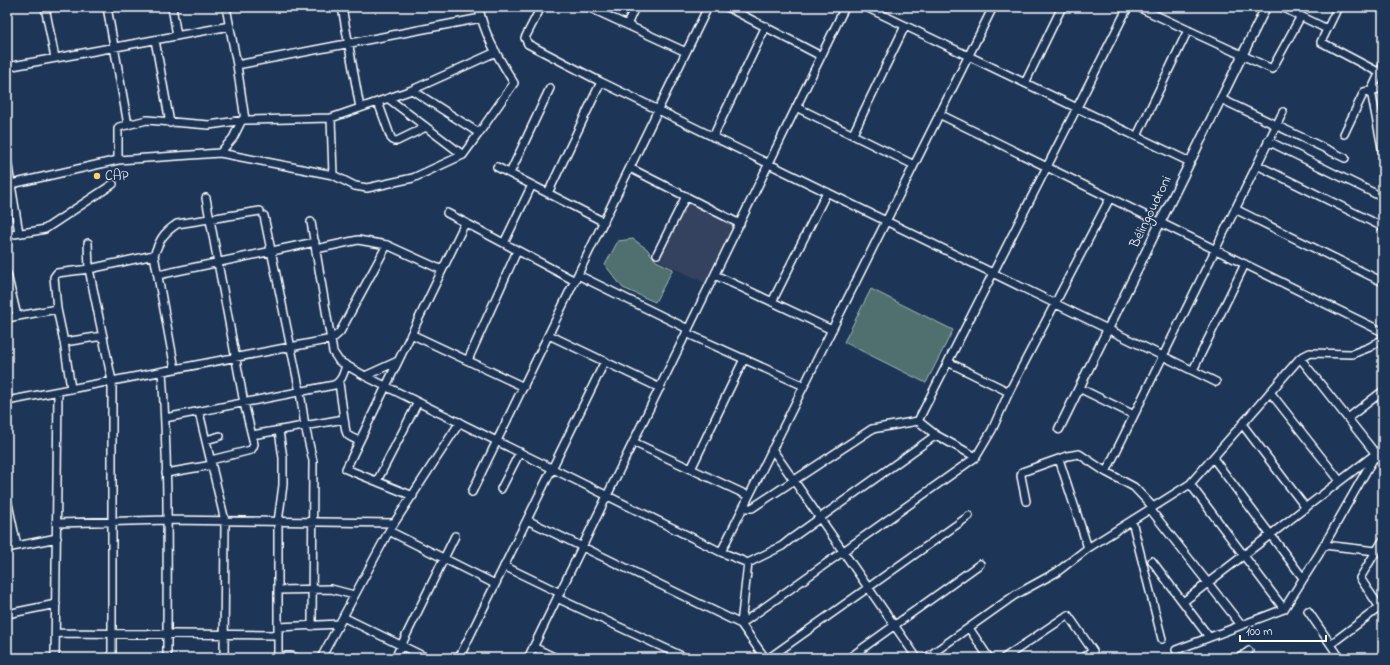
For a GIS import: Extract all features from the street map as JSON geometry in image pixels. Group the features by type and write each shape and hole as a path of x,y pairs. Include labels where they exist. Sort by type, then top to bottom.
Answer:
{"street":[{"path":"45,7 55,58"},
{"path":"108,7 128,125"},
{"path":"172,7 177,36"},
{"path":"220,153 233,138 244,120 237,65 226,7"},
{"path":"342,7 360,108"},
{"path":"9,185 118,160 220,153 333,175 355,186 367,188 414,178 463,155 514,83 496,52 481,18 479,7"},
{"path":"541,7 525,38 528,44 601,82 1216,382"},
{"path":"588,7 686,52"},
{"path":"627,25 635,7"},
{"path":"472,492 708,7"},
{"path":"727,7 821,56"},
{"path":"528,658 845,7"},
{"path":"866,7 1190,162"},
{"path":"721,552 992,7"},
{"path":"1025,83 1062,7"},
{"path":"918,421 1128,7"},
{"path":"1138,7 1272,69 1301,16"},
{"name":"Bélingoudroni","path":"1060,429 1266,7"},
{"path":"1282,7 1327,29"},
{"path":"1338,7 1321,42 1381,69 1371,91 1383,153"},
{"path":"237,65 481,18"},
{"path":"7,67 230,26"},
{"path":"713,137 766,26"},
{"path":"853,134 905,26"},
{"path":"1137,136 1188,30"},
{"path":"155,40 170,123"},
{"path":"118,160 119,127 147,120 209,125 244,120 331,118 412,90 496,52"},
{"path":"548,193 601,82"},
{"path":"510,173 550,88"},
{"path":"1344,134 1364,92 1383,88"},
{"path":"412,90 479,133"},
{"path":"389,99 463,155"},
{"path":"1221,99 1345,158"},
{"path":"378,102 391,138 394,141 397,141 426,127"},
{"path":"796,107 914,165"},
{"path":"1106,472 1283,112"},
{"path":"939,114 1383,332"},
{"path":"331,118 333,175"},
{"path":"1268,142 1382,197"},
{"path":"7,160 9,185 20,233"},
{"path":"1257,164 1383,227"},
{"path":"497,167 604,222"},
{"path":"630,168 740,224"},
{"path":"7,235 45,229 113,184"},
{"path":"504,243 532,185"},
{"path":"772,302 827,192"},
{"path":"657,254 686,196"},
{"path":"166,473 251,450 254,444 244,403 206,198"},
{"path":"741,624 976,457 992,430 1009,392 1110,198"},
{"path":"1235,209 1383,282"},
{"path":"447,213 518,251 804,386"},
{"path":"175,369 154,255 160,240 166,231 177,224 262,214 272,251 313,461 312,626"},
{"path":"311,222 333,352 339,361 365,376 721,552 748,563 782,546 936,435"},
{"path":"413,496 346,469 465,223"},
{"path":"316,250 358,240 387,245 442,270"},
{"path":"158,275 315,242"},
{"path":"88,243 90,269 112,381 112,658"},
{"path":"7,401 332,339 340,332 387,245"},
{"path":"468,360 518,251"},
{"path":"71,389 64,342 57,309 54,277 57,274 90,269 154,255"},
{"path":"1193,370 1245,264"},
{"path":"7,274 17,316"},
{"path":"714,275 832,330"},
{"path":"7,318 57,309"},
{"path":"411,334 524,387"},
{"path":"549,335 660,388"},
{"path":"64,342 103,336"},
{"path":"926,658 1015,595 1057,572 1088,548 1190,484 1300,358 1310,353 1352,354 1370,347 1383,339"},
{"path":"1300,358 1383,463"},
{"path":"691,469 744,359"},
{"path":"365,376 398,361"},
{"path":"459,658 605,361"},
{"path":"948,362 1009,392"},
{"path":"346,366 339,383 345,432 359,441"},
{"path":"162,372 165,418 167,520 167,658"},
{"path":"165,418 339,383"},
{"path":"1079,388 1134,415"},
{"path":"1348,418 1383,391"},
{"path":"55,658 58,392"},
{"path":"1270,392 1340,481"},
{"path":"377,481 418,402"},
{"path":"199,412 225,521 224,658"},
{"path":"252,435 344,419"},
{"path":"743,508 752,508 872,429 918,421 936,435 976,457"},
{"path":"321,658 389,531 460,422"},
{"path":"1242,424 1306,508"},
{"path":"279,430 283,458 283,478 278,522 278,657 292,656 296,658"},
{"path":"206,440 220,436"},
{"path":"633,442 749,496"},
{"path":"1183,602 1383,448"},
{"path":"772,449 916,658"},
{"path":"502,488 520,452"},
{"path":"1026,500 1021,476 1022,472 1067,456 1079,454 1106,472 1134,487 1241,626"},
{"path":"1176,650 1284,609 1324,545 1376,454"},
{"path":"1213,458 1303,578"},
{"path":"1059,459 1088,548"},
{"path":"1190,484 1284,609"},
{"path":"7,498 17,546"},
{"path":"769,658 969,516"},
{"path":"57,523 167,520 394,524"},
{"path":"527,520 741,624 765,658"},
{"path":"1132,521 1162,639"},
{"path":"389,531 495,584"},
{"path":"395,658 455,536"},
{"path":"7,548 57,538"},
{"path":"1331,644 1382,610 1360,578 1383,540"},
{"path":"1324,545 1376,551"},
{"path":"1152,561 1209,637"},
{"path":"741,624 748,563"},
{"path":"849,658 980,564"},
{"path":"504,566 686,658"},
{"path":"278,590 312,588 331,589 354,595"},
{"path":"7,614 56,604"},
{"path":"1308,611 1340,658"},
{"path":"1004,658 1068,615 1094,651 1083,658"},
{"path":"343,617 427,658"},
{"path":"278,627 339,624"},
{"path":"969,628 989,658"},
{"path":"56,633 278,635"},
{"path":"534,647 556,658"},
{"path":"1239,658 1249,650"}],"shaded area":[{"path":"688,200 735,223 705,283 658,260"}],"green space":[{"path":"633,239 647,249 656,261 673,269 655,302 623,288 605,265 618,241"},
{"path":"871,289 953,330 926,383 844,342"}],"place":[{"name":"CAP","path":"97,176"}]}
